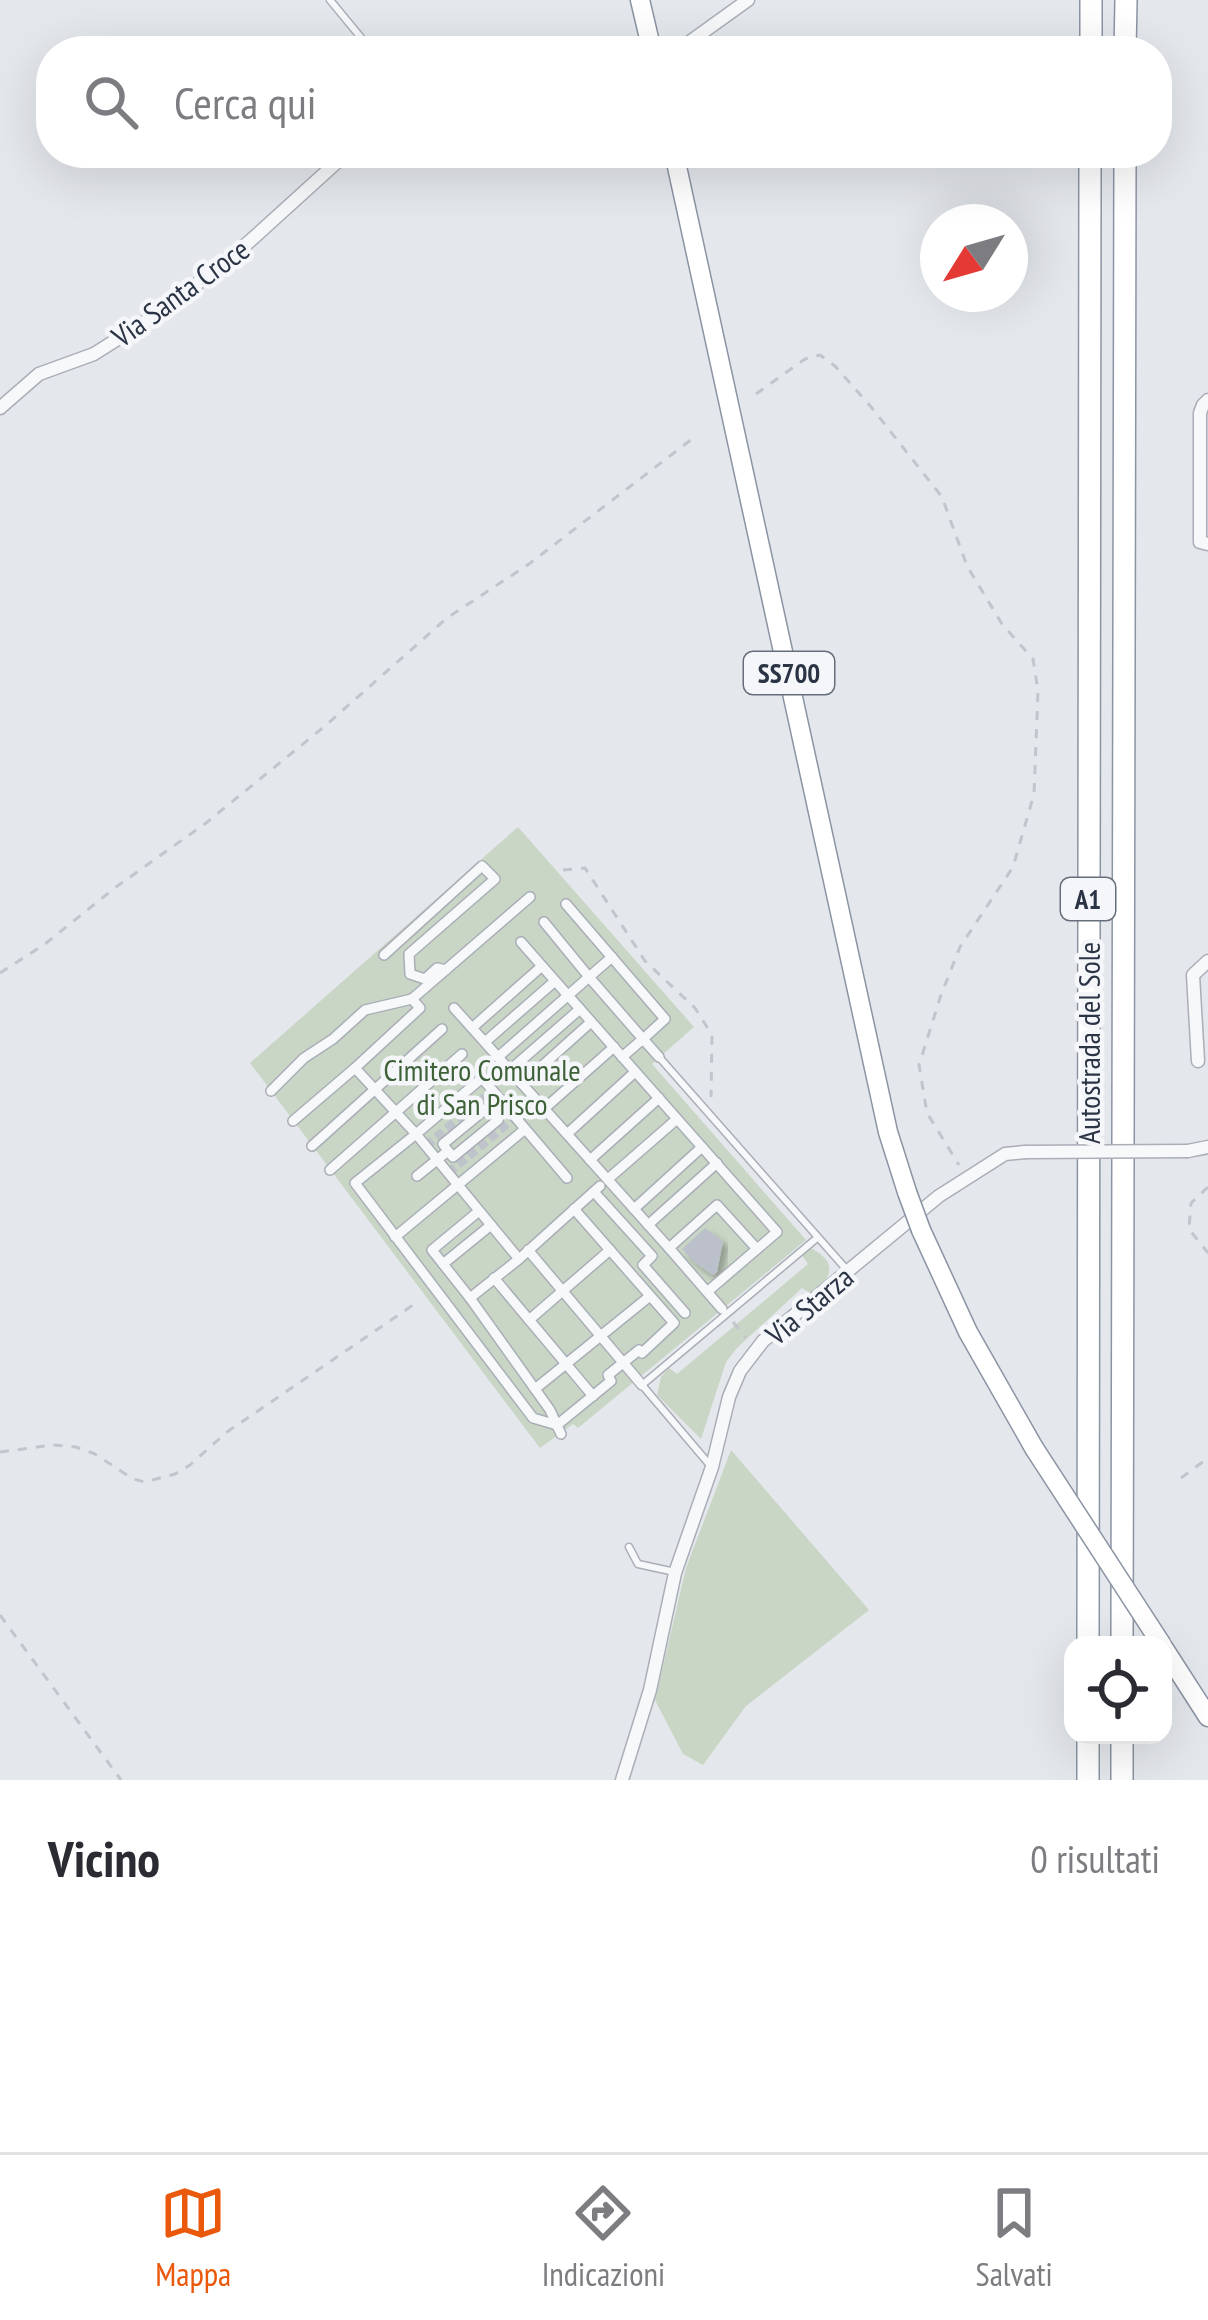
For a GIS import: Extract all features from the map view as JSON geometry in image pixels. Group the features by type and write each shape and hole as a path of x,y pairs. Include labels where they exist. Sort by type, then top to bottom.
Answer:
{"highway":[{"path":"640,0 649,36"},
{"path":"1090,36 1091,0"},
{"path":"1125,36 1126,0"},
{"name":"SS700","path":"677,168 888,1132 907,1192 968,1332 1034,1448 1156,1636"},
{"name":"Autostrada del Sole","path":"1088,1636 1090,168"},
{"name":"Autostrada del Sole","path":"1122,1636 1125,168"},
{"name":"SS700","path":"1172,1661 1208,1717"},
{"path":"1088,1744 1088,1780"},
{"path":"1122,1744 1122,1780"}],"street":[{"path":"698,36 748,0"},
{"name":"Via Santa Croce","path":"0,408 39,374 94,354 171,305 330,168"},
{"path":"1208,400 1200,413 1200,542 1208,544"},
{"path":"384,955 482,866 495,879 409,954 410,974 425,979 437,968 446,970"},
{"path":"271,1090 365,1010 383,1002 412,999 530,897"},
{"path":"566,904 665,1019 622,1057"},
{"path":"544,922 659,1057"},
{"path":"521,941 778,1232 707,1292"},
{"path":"498,1057 612,957"},
{"path":"1198,1061 1193,975 1208,961"},
{"path":"472,1028 542,966"},
{"path":"485,1042 555,981"},
{"path":"293,1121 420,1008 412,999"},
{"path":"454,1008 590,1160 600,1186 652,1256 643,1264 685,1313"},
{"path":"510,1070 580,1009"},
{"path":"522,1084 592,1022"},
{"path":"312,1146 442,1029"},
{"path":"544,1108 614,1047"},
{"path":"330,1170 463,1054"},
{"path":"355,1067 491,1226 562,1291 642,1385"},
{"path":"567,1135 635,1072"},
{"path":"559,1430 533,1418 355,1183 483,1074 567,1178"},
{"path":"590,1160 659,1098"},
{"path":"417,1176 448,1151 443,1144 488,1108 493,1113 504,1105"},
{"path":"470,1298 677,1119"},
{"path":"395,1237 524,1130"},
{"path":"634,1209 702,1147"},
{"name":"Via Starza","path":"622,1780 650,1690 675,1573 712,1467 729,1396 740,1371 763,1341 940,1196 1005,1154 1208,1147"},
{"path":"649,1225 717,1163"},
{"path":"600,1186 634,1209 722,1309"},
{"path":"668,1248 738,1187"},
{"path":"717,1205 757,1249"},
{"path":"559,1430 611,1381 608,1375 639,1349 642,1353 674,1323 574,1209"},
{"path":"479,1211 431,1250 536,1389 559,1430"},
{"path":"443,1264 491,1226"},
{"path":"529,1319 610,1250"},
{"path":"494,1278 592,1396"},
{"path":"536,1389 650,1296"}],"lane":[{"path":"330,0 360,36"},
{"path":"659,1057 849,1272"},
{"path":"712,1467 642,1385 817,1238"},
{"path":"629,1547 638,1564 675,1573"}],"path":[{"path":"756,394 805,359 820,356 835,366 942,497 967,566 1002,624 1034,659 1038,692 1034,794 1013,867 960,947 919,1065 927,1113 966,1177"},
{"path":"0,973 206,823 447,618 529,564 692,440"},
{"path":"563,870 585,868 645,961 695,1007 712,1035 711,1116"},
{"path":"1208,1187 1191,1203 1189,1229 1208,1253"},
{"path":"0,1452 76,1447 133,1479 145,1482 175,1474 227,1432 416,1303"},
{"path":"731,1321 747,1340"},
{"path":"1181,1478 1208,1458"},
{"path":"0,1615 121,1780"}],"green space":[{"name":"Cimitero Comunale di San Prisco","path":"518,827 694,1027 652,1064 806,1240 578,1428 573,1424 540,1448 250,1063"},
{"path":"809,1247 828,1264 825,1281 813,1295 802,1288 726,1362 701,1439 657,1395 661,1377 669,1368 677,1374 808,1264 801,1254"},
{"path":"731,1450 869,1610 746,1706 703,1765 683,1754 655,1700 686,1568"}],"building":[{"path":"705,1228 723,1241 713,1275 682,1249"}],"tunnel":[{"path":"426,1146 492,1091"},
{"path":"448,1173 514,1118"}]}
